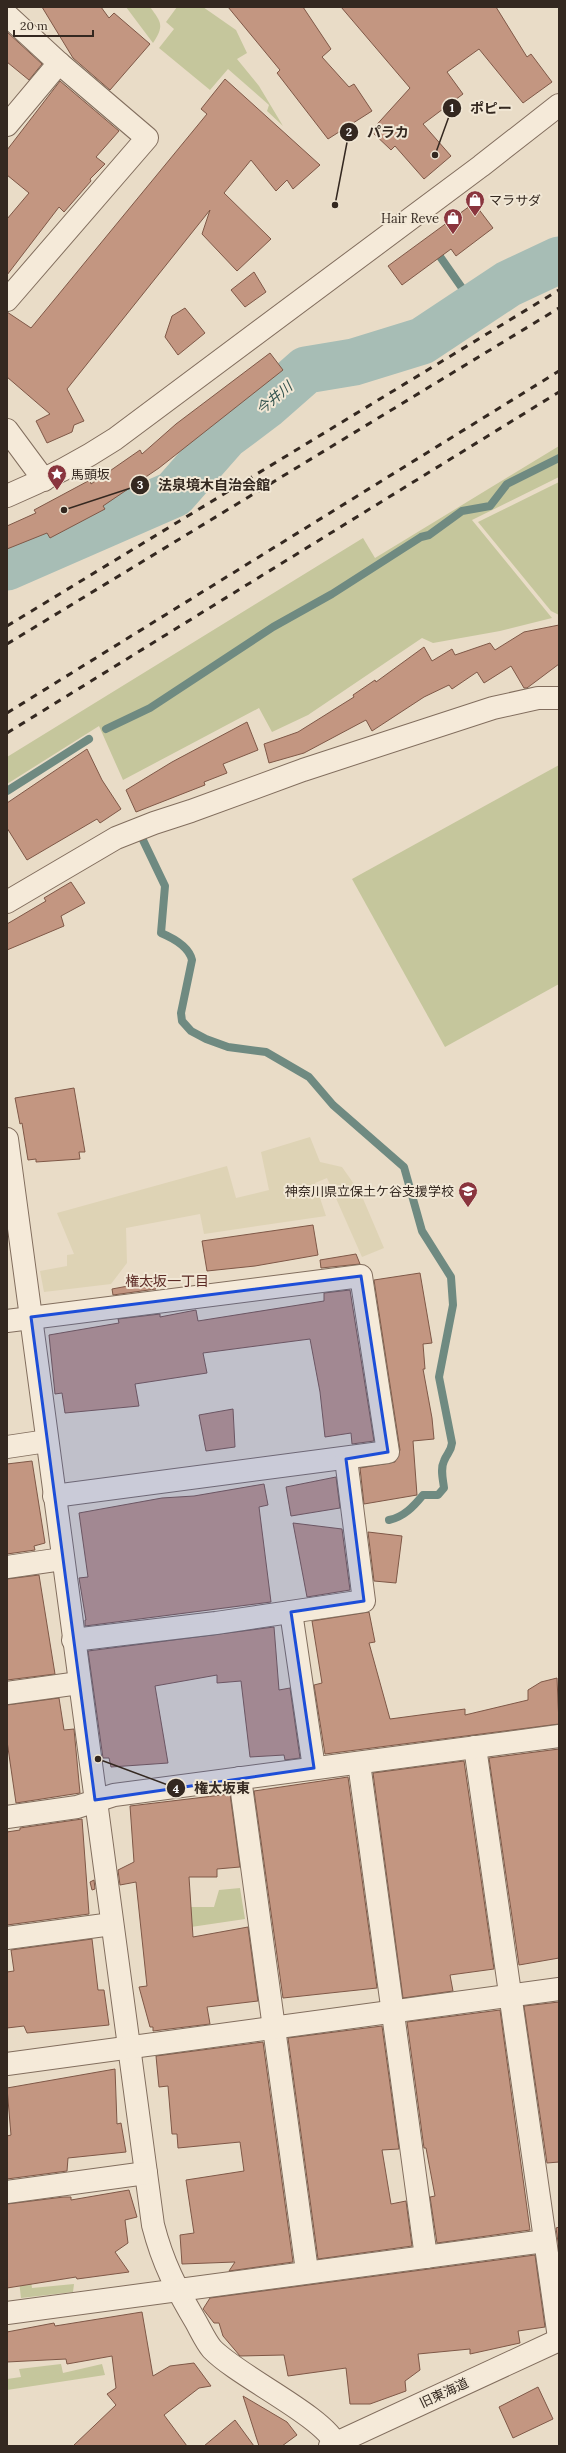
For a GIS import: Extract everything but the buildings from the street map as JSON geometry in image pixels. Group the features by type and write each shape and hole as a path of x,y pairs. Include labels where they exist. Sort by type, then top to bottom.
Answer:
{"street":[{"path":"7,15 59,63 147,138 7,300"},
{"path":"7,125 59,63"},
{"path":"7,496 44,480 84,459 115,439 482,166 559,104"},
{"path":"7,430 44,480"},
{"path":"7,902 116,838 154,823 303,770 493,708 538,698 559,698"},
{"path":"7,1139 128,2046 156,2238 162,2258 177,2290 212,2348 255,2382 306,2415 334,2445"},
{"path":"7,1321 361,1276 388,1452 346,1459 54,1496"},
{"path":"7,1447 48,1441"},
{"path":"73,1640 364,1601 346,1459"},
{"path":"7,1567 62,1559"},
{"path":"290,1612 314,1768"},
{"path":"7,1693 79,1683"},
{"path":"7,1816 78,1807 95,1800 114,1795 559,1736"},
{"path":"475,1747 559,2339"},
{"path":"359,1763 426,2257"},
{"path":"240,1778 307,2272"},
{"path":"7,1938 112,1924"},
{"path":"7,2064 128,2046 274,2028 559,1989"},
{"path":"7,2192 146,2173"},
{"path":"7,2313 545,2241"},
{"name":"旧東海道","path":"334,2445 559,2339"}],"highlighted area":[{"path":"361,1276 388,1452 346,1459 364,1601 291,1612 314,1768 95,1800 31,1317"}],"shaded area":[{"path":"310,1137 320,1162 342,1167 361,1194 384,1248 362,1257 327,1178 315,1183 326,1216 204,1234 200,1214 126,1228 127,1263 111,1284 44,1292 40,1271 67,1266 67,1255 74,1254 57,1213 227,1166 236,1198 269,1190 261,1152"}],"green space":[{"path":"126,7 150,7 157,17 160,25 159,32 153,43"},
{"path":"177,7 203,7 236,30 247,53 237,59 259,86 283,126 267,111 269,105 228,69 210,90 159,48 174,29 166,22"},
{"path":"559,446 559,477 472,520 552,618 500,631 433,643 422,638 308,715 272,732 259,708 123,780 99,726 7,784 7,757 363,538 375,558"},
{"path":"559,482 559,615 551,611 478,522"},
{"path":"559,765 559,984 445,1047 352,879"},
{"path":"240,1888 245,1919 191,1927 188,1907 214,1907 219,1890"},
{"path":"15,2246 26,2248 32,2288 74,2284 73,2292 21,2298"},
{"path":"61,2364 63,2373 102,2364 105,2375 7,2390 7,2379 21,2377 19,2369"}],"waterway":[{"path":"434,248 474,305"},
{"name":"今井川","path":"7,567 174,494 225,436 265,406 306,370 354,362 422,341 508,284 559,260"},
{"path":"106,729 150,708 273,627 332,594 421,537 429,535 462,511 490,506 507,484 559,458"},
{"path":"7,791 89,739"},
{"path":"142,838 165,886 161,933 175,940 184,947 188,951 192,960 181,1013 182,1021 191,1031 206,1039 228,1047 266,1052 309,1077 333,1105 404,1167 422,1231 451,1277 453,1305 439,1377 452,1443 442,1467 444,1488 438,1495 423,1495 404,1514 389,1520"}],"railway":[{"path":"7,626 559,290"},
{"path":"7,644 559,308"},
{"path":"7,713 559,371"},
{"path":"7,733 559,392"}],"place":[{"name":"ポピー","path":"435,155"},
{"name":"パラカ","path":"335,205"},
{"name":"マラサダ","path":"475,217"},
{"name":"Hair Reve","path":"453,235"},
{"name":"馬頭坂","path":"57,491"},
{"name":"法泉境木自治会館","path":"64,510"},
{"name":"神奈川県立保土ケ谷支援学校","path":"468,1208"},
{"name":"権太坂東","path":"98,1759"}],"district":[{"name":"権太坂一丁目","path":"167,1281"}]}
